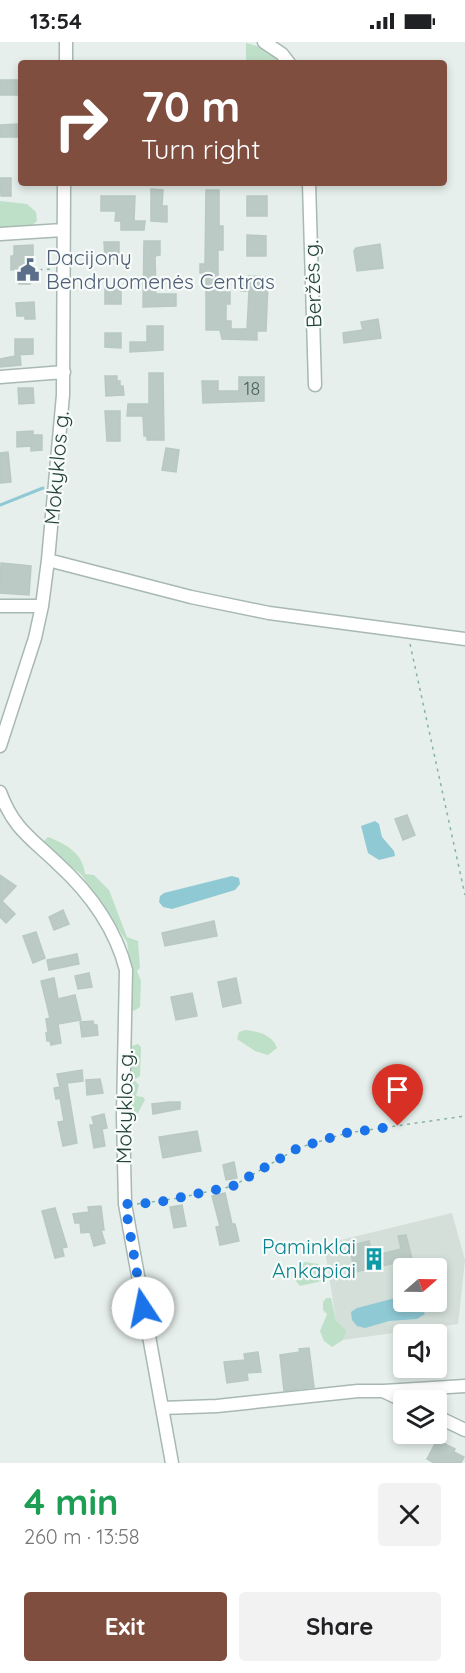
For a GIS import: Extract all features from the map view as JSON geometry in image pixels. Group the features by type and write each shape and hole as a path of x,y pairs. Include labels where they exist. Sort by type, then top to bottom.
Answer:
{"street":[{"path":"66,42 66,60"},
{"path":"264,42 287,60"},
{"name":"Mokyklos g.","path":"0,746 35,638 48,560 60,448 64,372 64,186"},
{"name":"Beržės g.","path":"309,186 315,385"},
{"path":"0,234 63,230"},
{"path":"0,377 64,372"},
{"path":"48,560 232,606 465,639"},
{"path":"0,606 42,606"},
{"name":"Mokyklos g.","path":"0,792 14,823 83,889 104,917 120,947 126,970 123,1115 125,1204 172,1463"},
{"path":"162,1408 217,1406 322,1394 432,1386 465,1386"},
{"path":"383,1391 393,1396"},
{"path":"447,1421 465,1430"}],"path":[{"path":"32,270 51,269"},
{"path":"408,631 465,895"},
{"path":"125,1204 155,1203 233,1186 298,1148 346,1133 465,1116"}],"shaded area":[{"path":"452,1213 465,1260 458,1324 393,1324 393,1333 343,1340 347,1331 336,1320 324,1244"}],"green space":[{"path":"246,43 267,49 278,60 246,60"},
{"path":"0,201 27,204 36,212 37,221 31,226 0,228"},
{"path":"48,837 72,850 81,860 85,874 94,875 109,890 127,937 138,941 140,968 137,971 141,981 140,1007 134,1011 131,1009 132,977 127,942 81,874 54,854 43,842"},
{"path":"245,1030 268,1037 277,1048 268,1055 255,1051 237,1039 239,1032"},
{"path":"138,1044 141,1047 140,1076 134,1080 139,1085 136,1096 143,1097 145,1100 133,1122 128,1122 129,1111 133,1108 128,1104 127,1086 131,1081 128,1073 129,1059 132,1046"},
{"path":"305,1262 318,1264 326,1269 326,1280 300,1286 295,1280 299,1267"},
{"path":"326,1298 331,1298 336,1320 347,1331 343,1340 332,1347 324,1341 320,1331 327,1314 323,1310 323,1302"}],"water":[{"path":"375,821 379,824 382,837 394,851 395,856 379,860 368,853 361,826"},
{"path":"232,876 239,878 240,884 235,890 172,909 163,907 159,902 160,896 164,893"},
{"path":"393,1299 393,1312 424,1312 425,1314 417,1319 389,1321 365,1328 357,1326 352,1320 351,1312 357,1308"}],"building":[{"path":"0,80 18,80 18,95 0,95"},
{"path":"18,124 18,137 0,137 0,125"},
{"path":"0,178 11,178 11,196 1,196"},
{"path":"151,189 163,190 162,206 167,206 167,222 151,221"},
{"path":"206,190 219,190 219,226 223,226 223,250 218,250 218,292 230,292 230,304 226,304 226,321 231,321 231,329 247,329 249,291 241,291 241,282 248,282 248,276 265,277 265,282 268,282 266,331 257,331 257,340 222,339 220,330 206,330 206,273 200,273 200,264 205,264"},
{"path":"101,196 135,196 134,221 145,221 144,230 121,230 121,221 115,221 116,211 101,211"},
{"path":"247,196 267,196 267,216 247,216"},
{"path":"247,235 266,236 266,256 247,256"},
{"path":"144,241 160,241 160,255 155,256 156,294 176,294 176,306 143,307"},
{"path":"104,242 119,242 119,259 105,259"},
{"path":"380,244 383,268 357,271 354,251 356,248"},
{"path":"33,245 33,259 30,259 30,284 19,284 18,269 11,270 14,246"},
{"path":"105,289 121,289 121,304 105,304"},
{"path":"34,302 35,319 17,316 16,303"},
{"path":"378,319 381,338 344,343 343,333 363,330 361,322"},
{"path":"147,326 163,326 163,350 130,352 130,342 147,342"},
{"path":"105,333 121,333 121,348 105,347"},
{"path":"15,339 33,339 33,354 15,355"},
{"path":"20,355 21,365 0,367 0,359"},
{"path":"149,373 163,373 164,440 147,440 147,436 144,436 143,416 127,416 128,404 149,404"},
{"path":"105,376 117,376 120,386 123,386 124,395 106,396"},
{"path":"239,377 264,377 264,401 203,403 202,381 218,381 218,391 239,391"},
{"path":"18,388 33,388 34,403 19,404"},
{"path":"105,411 120,411 120,441 107,441"},
{"path":"33,431 33,435 42,435 42,450 31,451 31,446 17,447 17,432"},
{"path":"166,448 179,450 176,472 162,470"},
{"path":"8,452 11,482 0,483 0,453"},
{"path":"1,563 31,566 29,595 0,593"},
{"path":"407,815 415,835 403,840 395,819"},
{"path":"0,875 16,886 2,901 15,914 6,923 0,917"},
{"path":"63,910 69,924 54,930 49,917"},
{"path":"214,921 217,936 165,946 162,933"},
{"path":"36,932 45,958 33,963 23,936"},
{"path":"77,954 79,964 49,970 47,960"},
{"path":"89,973 92,987 78,989 75,976"},
{"path":"54,978 58,999 75,995 81,1020 58,1024 61,1043 51,1045 50,1041 47,1041 46,1019 50,1018 41,981"},
{"path":"236,978 241,1003 223,1007 218,982"},
{"path":"192,993 197,1016 176,1020 171,997"},
{"path":"93,1021 94,1025 97,1025 98,1035 82,1037 80,1022"},
{"path":"82,1070 83,1081 67,1083 77,1143 63,1146 58,1122 64,1121 60,1098 56,1099 54,1088 60,1087 57,1074"},
{"path":"100,1079 103,1093 87,1095 86,1080"},
{"path":"180,1102 180,1109 153,1114 152,1104"},
{"path":"104,1114 107,1128 102,1129 105,1146 94,1148 90,1125 94,1125 92,1117"},
{"path":"197,1131 201,1151 163,1158 159,1137"},
{"path":"234,1162 237,1178 226,1180 223,1165"},
{"path":"225,1193 232,1224 235,1224 239,1241 220,1245 216,1227 220,1226 212,1196"},
{"path":"182,1205 186,1226 174,1228 170,1207"},
{"path":"101,1206 104,1230 101,1230 105,1243 94,1246 90,1232 81,1233 80,1223 75,1223 73,1214 89,1212 88,1207"},
{"path":"55,1208 67,1247 62,1248 64,1256 55,1258 42,1211"},
{"name":"Paminklai Ankapiai","path":"406,1235 412,1258 393,1258 393,1263 355,1272 349,1246 369,1241 373,1256 401,1249 398,1236"},
{"path":"309,1348 314,1387 284,1391 280,1355"},
{"path":"258,1352 261,1372 247,1373 248,1380 227,1383 224,1362 245,1360 244,1354"},
{"path":"435,1444 445,1444 464,1457 461,1463 434,1463 427,1459"}],"waterway":[{"path":"0,505 43,488"}],"place":[{"name":"Dacijonų Bendruomenės Centras","path":"28,270"},
{"name":"Paminklai Ankapiai","path":"374,1259"}],"route":[{"path":"143,1308 125,1204 155,1203 233,1186 244,1182 298,1148 346,1133 398,1126"}]}
